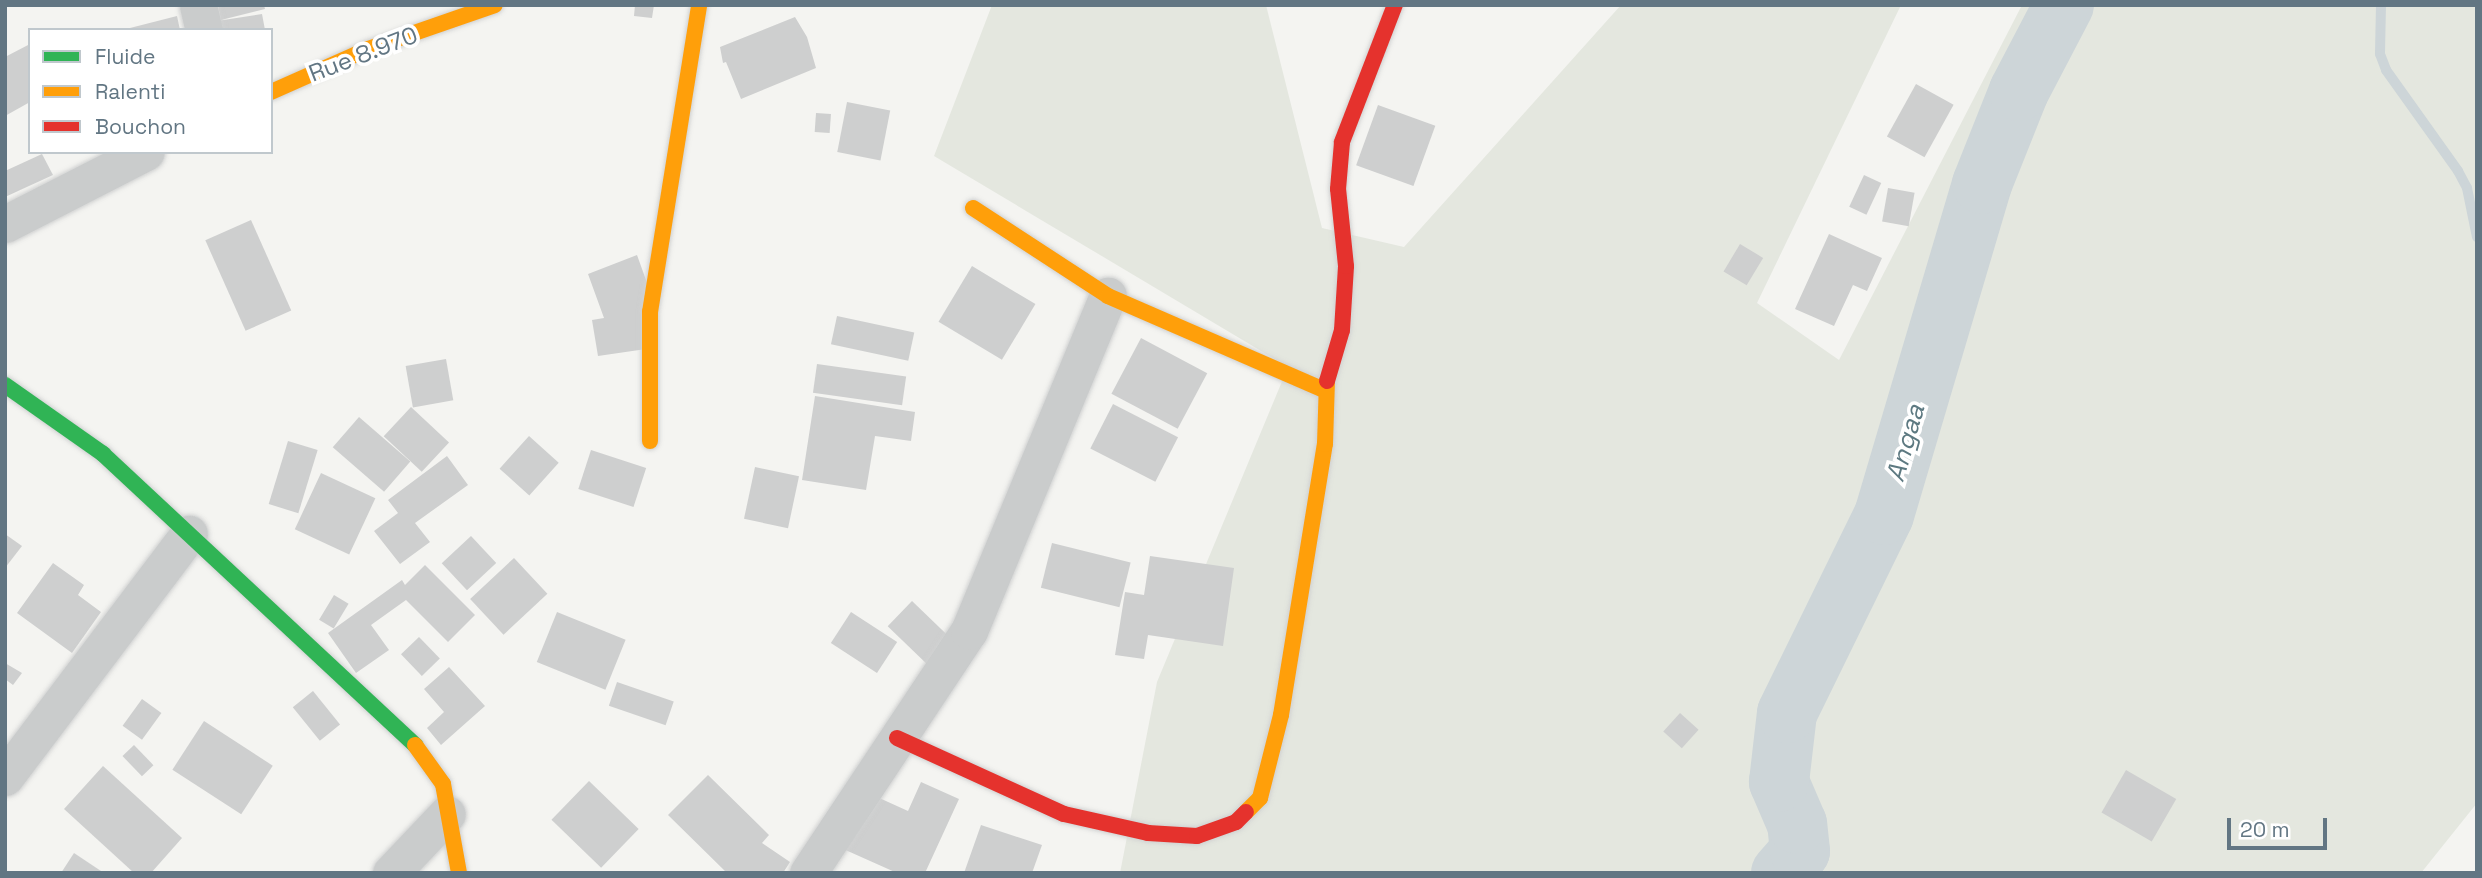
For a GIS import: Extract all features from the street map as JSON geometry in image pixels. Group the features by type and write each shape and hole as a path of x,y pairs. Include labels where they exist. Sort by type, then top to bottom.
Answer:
{"street":[{"path":"198,5 204,28"},
{"name":"Rue 8.970","path":"273,91 368,49 495,5"},
{"path":"650,441 650,312 699,5"},
{"path":"897,738 1064,814 1148,833 1197,836 1236,822 1260,798 1282,715 1325,444 1324,390 1342,330 1346,266 1338,190 1342,142 1395,5"},
{"path":"5,224 142,154"},
{"path":"973,208 1108,296 1324,390"},
{"path":"808,873 969,631 1108,296"},
{"path":"5,386 103,454 407,733 443,784 459,873"},
{"path":"5,777 189,534"},
{"path":"391,873 447,814"}],"shaded area":[{"path":"992,5 1266,5 1322,228 1404,247 1621,5 1901,5 1757,303 1839,360 2022,5 2477,5 2477,803 2421,873 1120,873 1157,682 1288,367 934,156"}],"building":[{"path":"218,5 264,5 265,9 221,20"},
{"path":"635,5 654,5 652,18 634,16"},
{"path":"262,14 265,28 218,28 217,21"},
{"path":"177,16 180,28 130,28"},
{"path":"795,17 807,37 816,68 741,99 726,62 723,63 720,47"},
{"path":"28,45 28,103 5,116 5,57"},
{"path":"1916,84 1954,105 1925,157 1887,136"},
{"path":"847,102 890,110 880,160 837,152"},
{"path":"1378,105 1435,126 1413,186 1356,165"},
{"path":"816,113 831,114 830,133 815,132"},
{"path":"42,154 53,175 5,197 5,171"},
{"path":"1864,175 1881,183 1866,215 1849,207"},
{"path":"1888,188 1915,193 1909,226 1882,221"},
{"path":"251,220 291,310 246,331 205,240"},
{"path":"1829,234 1882,258 1867,291 1853,285 1834,326 1795,309"},
{"path":"1740,244 1763,258 1747,285 1724,271"},
{"path":"637,255 655,305 646,349 598,356 592,320 604,318 588,274"},
{"path":"972,266 1035,304 1002,360 939,322"},
{"path":"837,316 914,332 908,361 831,344"},
{"path":"1141,338 1207,373 1178,429 1111,394"},
{"path":"446,359 453,400 413,407 406,366"},
{"path":"817,364 906,377 902,405 813,393"},
{"path":"815,396 915,412 911,441 875,436 866,490 802,480"},
{"path":"1113,404 1178,437 1155,482 1090,449"},
{"path":"411,407 449,442 422,472 384,436"},
{"path":"359,417 410,462 384,492 333,447"},
{"path":"529,436 559,463 529,495 500,469"},
{"path":"288,441 318,450 298,513 269,504"},
{"path":"591,450 646,468 633,507 578,489"},
{"path":"447,456 468,485 415,523 430,542 400,564 374,531 398,513 388,500"},
{"path":"755,467 799,476 788,528 744,519"},
{"path":"321,473 375,498 349,555 295,529"},
{"path":"5,534 22,546 5,568"},
{"path":"471,536 496,563 467,590 442,563"},
{"path":"1052,543 1131,563 1119,607 1041,588"},
{"path":"1150,556 1234,568 1223,646 1148,635 1144,659 1115,655 1125,592 1144,595"},
{"path":"514,558 547,594 504,635 470,599"},
{"path":"53,563 84,585 78,595 101,612 72,653 17,613"},
{"path":"425,565 475,615 448,642 406,600 371,625 389,650 356,673 328,633 402,580 405,585"},
{"path":"334,595 349,604 334,629 319,620"},
{"path":"912,601 953,641 929,666 888,626"},
{"path":"557,612 626,640 605,690 537,662"},
{"path":"851,612 897,642 877,673 831,643"},
{"path":"419,637 440,659 422,676 401,654"},
{"path":"5,663 22,673 13,685 5,679"},
{"path":"449,667 485,706 441,745 427,728 444,712 424,689"},
{"path":"617,682 674,702 666,725 609,706"},
{"path":"313,691 340,724 320,741 293,707"},
{"path":"142,699 161,713 142,740 123,726"},
{"path":"1680,713 1699,730 1682,748 1663,732"},
{"path":"204,721 273,766 241,814 172,770"},
{"path":"134,745 153,765 142,776 122,756"},
{"path":"103,766 182,838 151,873 134,873 64,809"},
{"path":"2126,770 2176,799 2152,841 2102,812"},
{"path":"708,775 769,835 762,843 790,862 783,873 727,873 668,815"},
{"path":"589,781 639,829 601,868 551,820"},
{"path":"921,782 959,799 925,873 897,873 841,848 866,792 908,811"},
{"path":"981,825 1042,845 1032,873 964,873"},
{"path":"74,853 104,873 61,873"}],"waterway":[{"name":"Angaa","path":"1781,873 1800,851 1797,824 1779,782 1787,713 1884,515 1982,184 2019,91 2064,5"},
{"path":"2381,5 2380,54 2386,70 2458,171 2467,188 2477,237"}],"traffic: fast":[{"path":"5,385 103,454 415,745"}],"traffic: slow":[{"path":"273,91 368,49 495,5"},
{"path":"650,441 650,312 699,5"},
{"path":"973,208 1108,296 1324,390"},
{"path":"1246,812 1260,798 1281,715 1325,444 1327,381"},
{"path":"415,745 443,784 459,873"}],"traffic: jam":[{"path":"1327,381 1342,330 1346,266 1338,189 1342,142 1395,5"},
{"path":"897,738 1064,814 1148,833 1197,836 1236,822 1246,812"}]}
